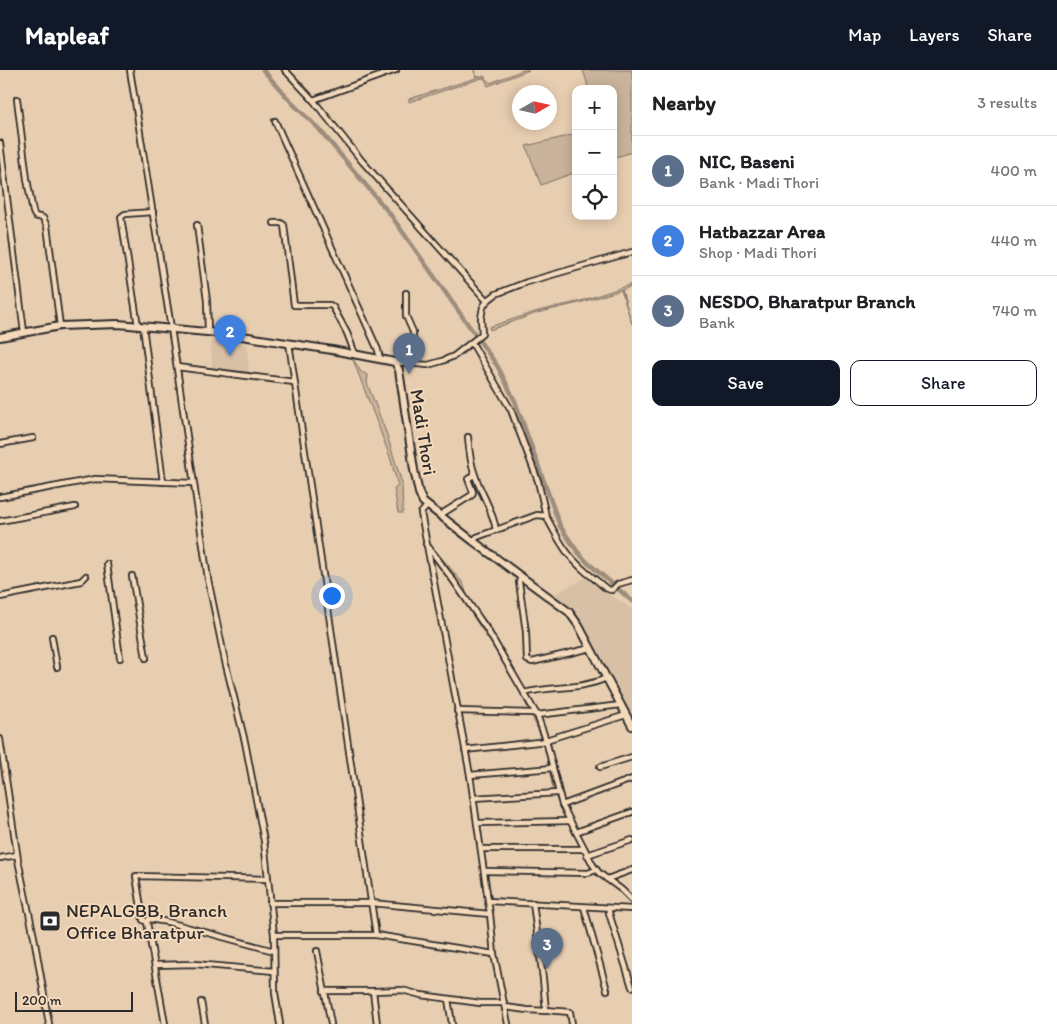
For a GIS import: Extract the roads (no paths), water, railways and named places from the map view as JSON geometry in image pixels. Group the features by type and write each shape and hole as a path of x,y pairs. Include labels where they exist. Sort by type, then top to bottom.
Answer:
{"main road":[{"path":"0,337 60,326 98,323 208,332 289,343 395,362"},
{"name":"Madi Thori","path":"395,362 399,370 416,482 421,498 427,506"},
{"path":"427,506 569,612 576,620 632,726"}],"street":[{"path":"130,70 210,590 245,742 264,841 274,935 276,1003 280,1024"},
{"path":"285,70 313,100 362,161 487,301"},
{"path":"313,100 396,70"},
{"path":"16,99 33,212 35,216 43,218 47,226 60,326"},
{"path":"275,120 378,350 380,359"},
{"path":"0,143 24,332"},
{"path":"153,212 125,214 121,217 141,326 163,482"},
{"path":"274,223 284,225 294,305 330,305 337,313 355,354"},
{"path":"197,225 207,301 208,332"},
{"path":"395,362 433,364 448,359 480,336 482,331 481,313 487,301 496,294 527,282 632,252"},
{"path":"395,362 413,338 406,316 406,293"},
{"path":"473,341 511,410 538,481 546,516 561,546 582,571 609,591 632,580"},
{"path":"289,343 376,936"},
{"path":"177,367 294,382"},
{"path":"468,437 470,459 474,474 494,517 496,530"},
{"path":"0,444 33,438"},
{"path":"440,515 472,495 473,492 468,479 474,474"},
{"path":"0,498 95,479 193,483"},
{"path":"427,506 420,513 470,775 494,954 508,1024"},
{"path":"0,521 75,507"},
{"path":"473,541 477,537 537,515 546,516"},
{"path":"426,544 488,631 537,715 547,740 562,805 587,855 596,870 632,900"},
{"path":"106,564 120,658"},
{"path":"0,597 82,581 86,576"},
{"path":"132,576 146,658"},
{"path":"521,576 519,582 528,660 532,662 591,648"},
{"path":"52,637 57,667"},
{"path":"524,693 546,687 582,686 606,678"},
{"path":"457,711 533,712 537,715 621,704"},
{"path":"465,750 547,740 626,715"},
{"path":"0,739 17,855 34,936 49,1024"},
{"path":"600,767 632,757"},
{"path":"470,775 553,768"},
{"path":"562,805 632,779"},
{"path":"473,798 558,793"},
{"path":"576,832 632,812"},
{"path":"477,823 569,821"},
{"path":"587,855 632,840"},
{"path":"481,849 584,849"},
{"path":"0,858 17,855"},
{"path":"484,871 588,873 596,870"},
{"path":"607,879 632,870"},
{"path":"165,1024 147,922 143,920 136,876 268,879"},
{"path":"488,901 632,909"},
{"path":"270,903 372,903 490,914"},
{"path":"533,903 546,1010"},
{"path":"584,907 607,990"},
{"path":"609,908 632,986"},
{"path":"147,922 149,919 168,922 274,951"},
{"path":"274,935 376,936 494,954"},
{"path":"317,951 331,1024"},
{"path":"155,965 203,965 274,971"},
{"path":"324,991 402,990 448,999 505,1005 527,1010 570,1012 572,1024"},
{"path":"373,991 377,1024"},
{"path":"448,999 452,1024"},
{"path":"201,1002 204,1024"}],"waterway":[{"path":"263,70 294,105 319,129 390,214 498,367 515,401 560,526 587,562 632,601"}],"place":[{"name":"Hatbazzar Area","path":"230,356"},
{"name":"NIC, Baseni","path":"409,374"},
{"name":"NEPALGBB, Branch Office Bharatpur","path":"50,921"},
{"name":"NESDO, Bharatpur Branch","path":"547,969"}]}
